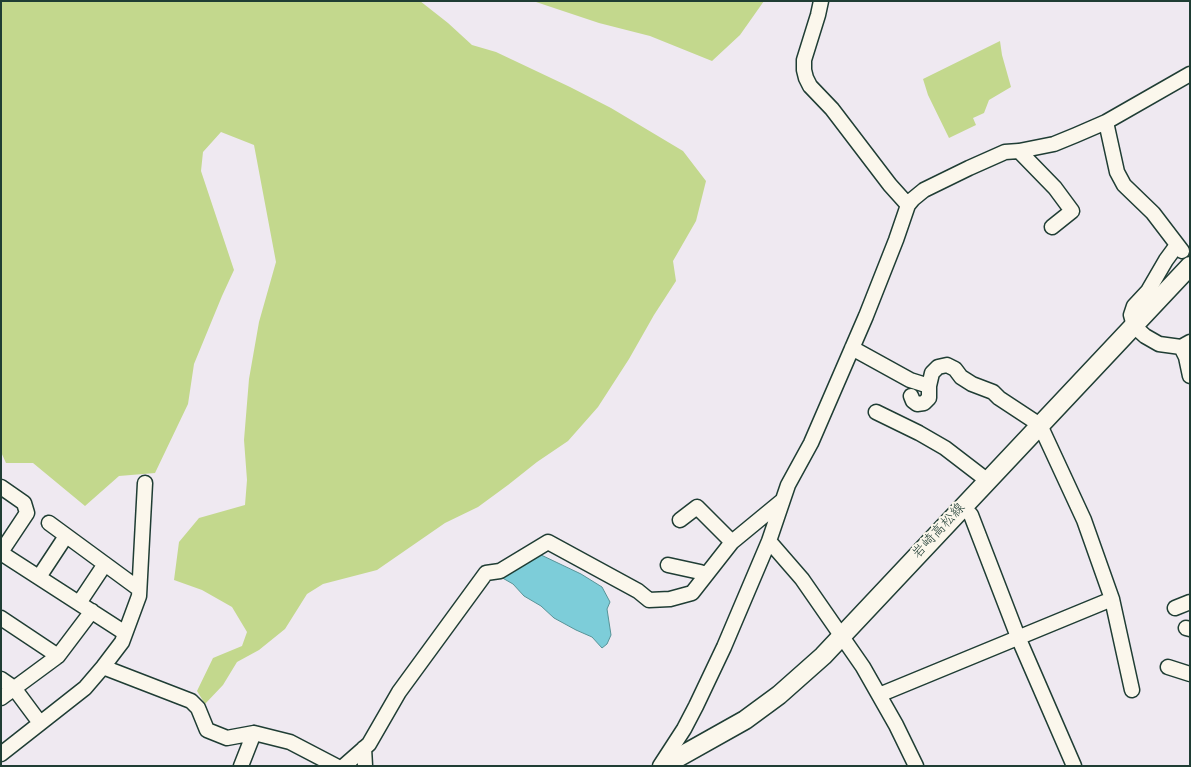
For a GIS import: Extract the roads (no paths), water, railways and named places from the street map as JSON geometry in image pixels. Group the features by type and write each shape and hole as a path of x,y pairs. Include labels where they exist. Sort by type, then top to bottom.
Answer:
{"main road":[{"name":"岩崎高松線","path":"662,766 745,720 779,695 823,656 1134,326 1183,254"}],"street":[{"path":"821,1 804,60 806,78 810,86 832,109 890,185 908,205"},
{"path":"662,766 696,706 724,647 769,540 788,485 811,443 875,295 908,205 924,190 1005,152 1019,151 1054,144 1106,122 1190,74"},
{"path":"1106,122 1117,172 1124,185 1153,213 1183,254 1166,260 1148,291 1134,306 1131,315 1134,326 1145,336 1159,344 1186,344 1186,357 1190,376"},
{"path":"1019,151 1055,188 1072,211 1052,227"},
{"path":"852,348 910,380 929,386"},
{"path":"911,396 913,401 917,404 924,403 929,398 929,386 932,373 938,367 947,365 972,384 992,392 1040,425 1084,520 1112,599 1132,690"},
{"path":"876,412 919,433 945,448 988,481"},
{"path":"1,754 84,688 103,667 122,642 139,596 145,483"},
{"path":"1,487 24,503 27,513 1,552 125,633"},
{"path":"344,766 369,744 399,692 486,573 500,571 548,542 638,591 649,600 670,599 692,593 732,542 783,499"},
{"path":"680,520 697,507 732,542"},
{"path":"963,507 971,515 1018,637 1074,766"},
{"path":"49,523 139,589"},
{"path":"39,577 66,536"},
{"path":"769,540 802,579 863,667 896,725 916,766"},
{"path":"79,603 105,564"},
{"path":"668,565 700,572 706,575"},
{"path":"879,695 1112,599"},
{"path":"1175,608 1190,602"},
{"path":"1,698 58,656 92,611"},
{"path":"1,618 58,656"},
{"path":"103,667 191,701 198,708 207,730 227,738 254,733 290,742 336,766"},
{"path":"1168,667 1190,674"},
{"path":"1,680 14,688 40,723"},
{"path":"241,766 254,733"},
{"path":"364,748 365,766"}],"water":[{"path":"539,554 581,574 602,587 610,602 607,609 611,635 607,644 602,648 592,637 554,618 541,606 524,596 513,584 499,576"}]}
